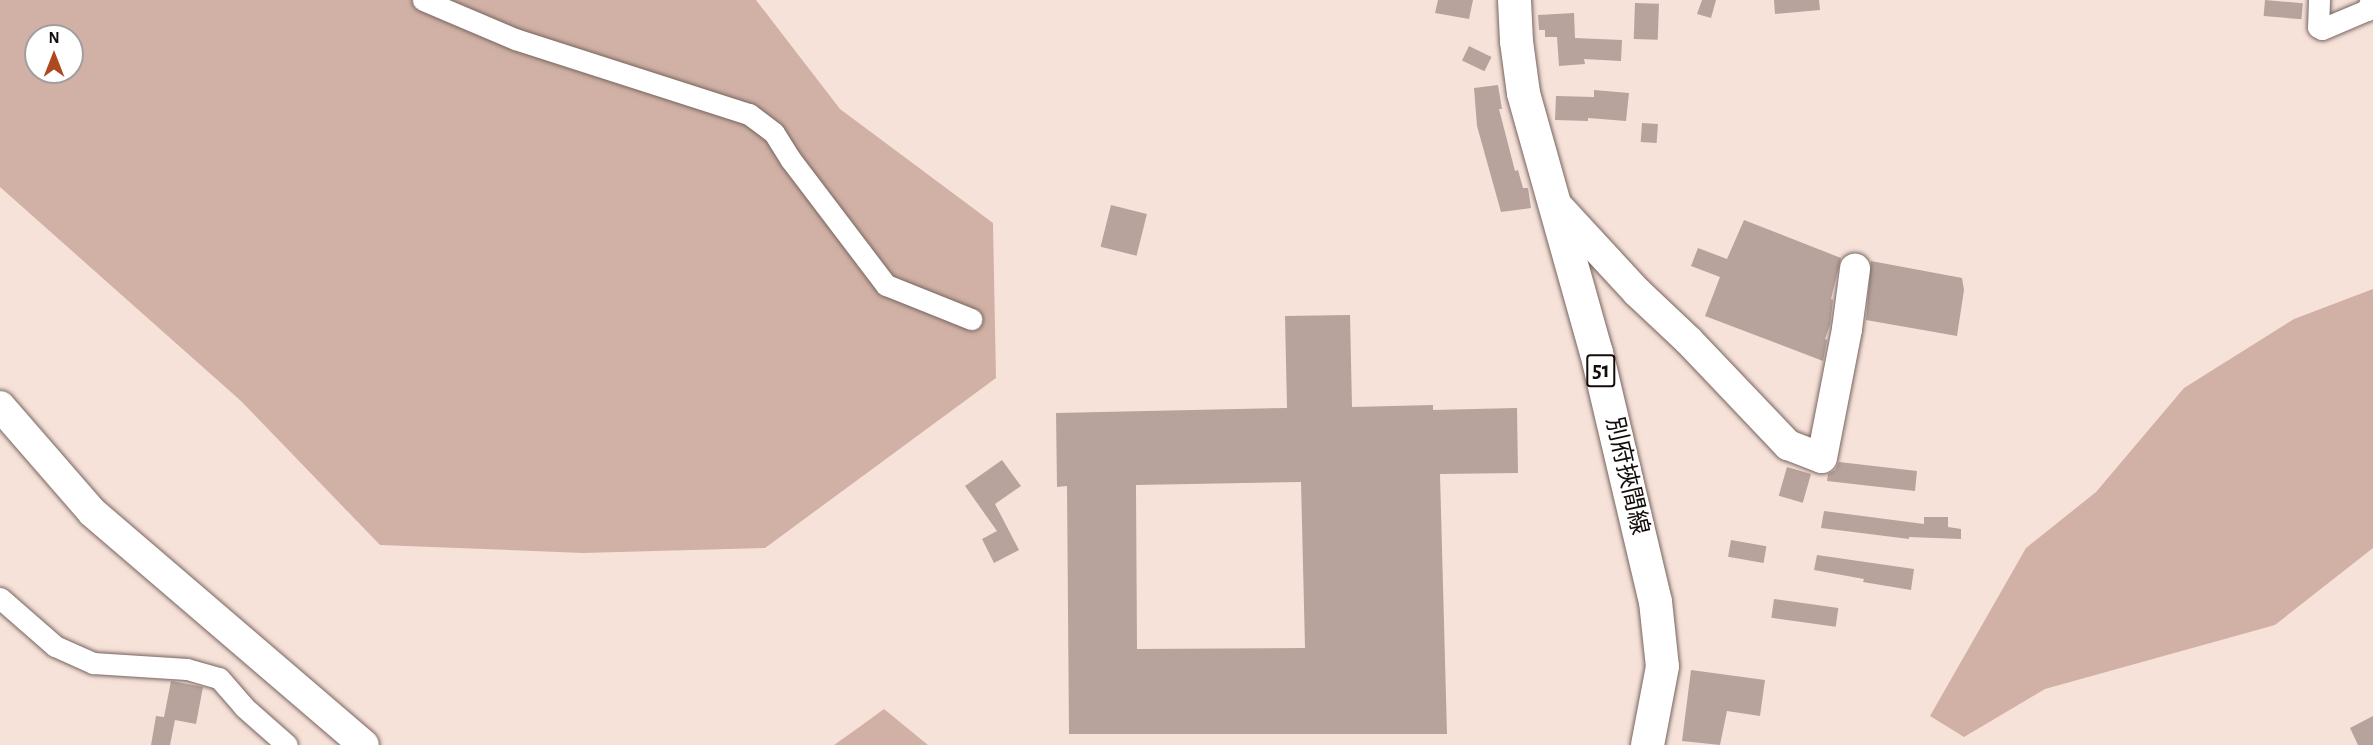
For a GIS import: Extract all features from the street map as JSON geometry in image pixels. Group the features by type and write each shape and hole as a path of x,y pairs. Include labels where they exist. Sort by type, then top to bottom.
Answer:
{"main road":[{"name":"別府挾間線","path":"1514,0 1516,41 1523,93 1596,352 1655,602 1662,666 1647,745"}],"street":[{"path":"423,0 515,39 749,114 774,133 791,160 886,285 971,319"},
{"path":"2319,0 2318,27 2322,29 2367,10 2372,2"},
{"path":"1553,201 1637,292 1689,341 1788,445 1822,458 1855,269"},
{"path":"0,406 92,512 364,745"},
{"path":"0,598 55,646 93,663 187,669 219,678 244,707 287,745"}],"shaded area":[{"path":"0,0 756,0 840,109 993,223 996,378 765,548 583,553 380,545 241,401 0,187"},
{"path":"2373,289 2373,548 2275,625 2045,689 1964,737 1930,716 2026,548 2096,492 2184,388 2294,319"},
{"path":"884,709 928,745 834,745 858,728"}],"building":[{"path":"1438,0 1473,0 1469,19 1435,13"},
{"path":"1702,0 1716,0 1711,18 1697,14"},
{"path":"1774,0 1819,0 1820,10 1775,14"},
{"path":"2265,0 2303,3 2301,19 2264,16"},
{"path":"1635,3 1659,4 1658,40 1634,39"},
{"path":"1574,13 1575,38 1622,40 1621,61 1584,59 1585,64 1559,66 1557,37 1545,37 1545,30 1539,30 1538,15"},
{"path":"1469,46 1491,57 1484,71 1462,60"},
{"path":"1498,85 1502,109 1499,109 1515,171 1518,170 1523,188 1528,188 1531,208 1501,212 1477,126 1474,88"},
{"path":"1594,90 1629,93 1626,121 1588,118 1588,121 1555,120 1556,96 1594,97"},
{"path":"1642,123 1658,124 1657,143 1641,142"},
{"path":"1111,205 1147,214 1136,256 1101,247"},
{"path":"1744,220 1841,258 1831,299 1833,300 1830,325 1825,339 1827,340 1823,361 1705,316 1720,277 1691,266 1698,248 1727,259"},
{"path":"1871,261 1962,278 1964,290 1957,336 1866,320"},
{"path":"1350,315 1352,407 1433,405 1433,410 1517,408 1518,473 1440,474 1447,734 1069,734 1067,486 1057,487 1056,413 1287,408 1285,316","holes":["1301,482 1305,648 1137,649 1136,485"]},
{"path":"1002,460 1021,486 995,504 1019,550 994,563 982,539 997,531 965,486"},
{"path":"1839,462 1917,471 1915,491 1827,481 1828,474 1835,470"},
{"path":"1787,467 1811,474 1803,503 1779,496"},
{"path":"1824,511 1924,524 1924,517 1948,517 1948,527 1961,529 1961,539 1909,537 1909,539 1821,528"},
{"path":"1731,540 1766,546 1764,563 1728,557"},
{"path":"1817,555 1914,569 1911,590 1863,582 1864,579 1814,570"},
{"path":"1774,599 1838,608 1836,627 1771,618"},
{"path":"1691,670 1765,680 1760,716 1727,711 1720,745 1682,741"},
{"path":"171,681 203,687 196,724 175,720 170,745 151,745 156,716 164,717"},
{"path":"2373,716 2373,745 2358,745 2350,728"}]}
